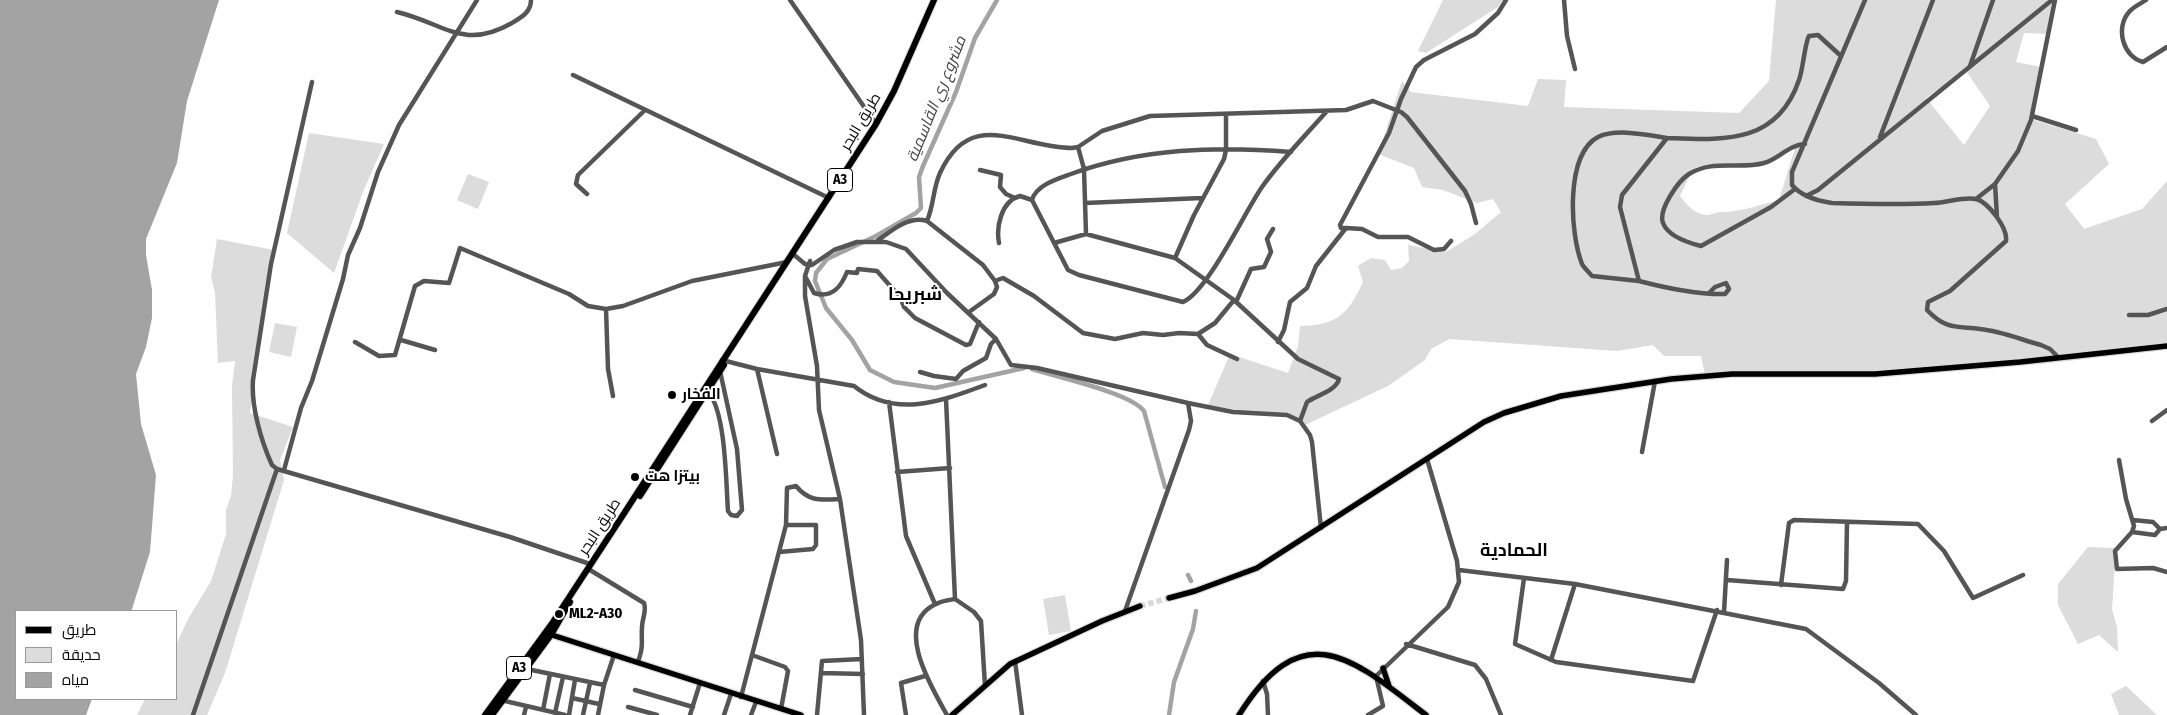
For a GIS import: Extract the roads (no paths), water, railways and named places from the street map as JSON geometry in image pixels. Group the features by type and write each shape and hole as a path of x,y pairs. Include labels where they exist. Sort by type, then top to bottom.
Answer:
{"highway":[{"name":"طريق البحر","path":"709,387 730,350 876,124 894,91 934,0"},
{"name":"طريق البحر","path":"492,715 505,701 526,670 590,567 720,371 724,361"},
{"name":"طريق البحر","path":"485,715 548,633"}],"main road":[{"path":"1169,598 1195,591 1257,568 1484,422 1504,413 1561,396 1655,381 1732,374 1875,374 2167,346"},
{"path":"952,715 1015,661 1140,606"},
{"path":"548,633 792,714 800,715"},
{"path":"1239,715 1262,681 1272,671 1289,662 1324,654 1341,658 1376,676 1426,715"},
{"path":"1383,668 1390,688"}],"street":[{"path":"284,470 301,408 312,380 344,279 348,255 360,228 378,172 399,125 477,0"},
{"path":"397,12 456,33 479,36 502,28 524,16 529,10 531,0"},
{"path":"790,0 876,124"},
{"path":"1451,241 1444,249 1434,250 1408,237 1378,237 1362,229 1341,228 1340,226 1385,142 1408,82 1416,67 1429,57 1475,34 1498,13 1506,0"},
{"path":"1564,0 1567,36 1575,70"},
{"path":"1866,0 1790,177 1795,189 1819,201 1842,204 1934,203 1976,199 1994,184 2018,151 2032,116 2053,0"},
{"path":"1880,138 1933,0"},
{"path":"1970,67 1993,0"},
{"path":"1806,196 1818,190 2053,0"},
{"path":"2146,0 2128,13 2122,35 2123,44 2137,59 2144,62 2167,46"},
{"path":"1709,293 1639,281 1592,276 1583,266 1578,248 1573,210 1575,184 1586,146 1597,138 1609,133 1722,140 1754,132 1784,110 1794,97 1805,62 1807,38 1818,35 1841,56"},
{"path":"1976,48 1985,56"},
{"path":"573,75 829,198"},
{"path":"312,82 271,264 253,380 252,394 258,429 267,454 277,469 510,537 590,567 644,604 646,612 642,628 644,642 638,662"},
{"path":"927,221 939,174 954,148 963,141 992,134 1066,148 1078,146 1102,131 1150,116 1226,115 1270,111 1327,111 1354,109 1372,101 1398,110 1406,117 1465,191 1476,224"},
{"path":"587,194 576,184 578,175 646,110"},
{"path":"999,244 999,222 1015,198 1020,196 1032,200 1066,267 1071,272 1178,302 1188,300 1207,280 1249,206 1291,152 1327,111"},
{"path":"1175,258 1202,198 1224,159 1226,150 1226,115"},
{"path":"2032,116 2076,130"},
{"path":"1639,281 1620,207 1622,196 1667,138"},
{"path":"1795,189 1771,208 1701,246 1689,244 1673,234 1663,223 1662,213 1672,191 1688,175 1705,167 1719,164 1761,164 1768,162 1786,149 1805,144"},
{"path":"1078,146 1084,169 1086,234"},
{"path":"1032,200 1036,190 1084,169 1114,160 1158,152 1226,150 1291,152"},
{"path":"980,170 1001,175 1000,187 1006,194 1015,198"},
{"path":"1994,184 1997,217"},
{"path":"1818,190 1819,201"},
{"path":"1085,202 1202,198"},
{"path":"1976,199 1997,217 2007,233 2004,245 1950,291 1928,302 1927,310 1944,324 1954,328 1981,329 2050,349 2058,357"},
{"path":"876,242 910,220 915,218 927,221 983,265 995,281 997,287 994,294 969,312"},
{"path":"1278,342 1284,330 1290,302 1306,288 1316,266 1346,228"},
{"path":"995,281 1006,279 1089,336 1115,339 1139,333 1198,334 1215,323 1235,301 1251,270 1264,267 1271,252 1268,239 1273,229"},
{"path":"1054,243 1086,234 1175,258 1207,280 1235,301 1298,359 1338,378 1337,384 1333,388 1307,402 1300,421"},
{"path":"793,254 809,263 841,247 865,241 892,243 906,249 947,293 996,339 1010,365 1062,373 1233,412 1287,416 1300,421 1310,435 1312,442 1321,528"},
{"path":"355,342 379,356 388,357 396,355 418,283 431,280 448,283 460,248 569,294 588,306 606,309 623,306 692,281 788,262"},
{"path":"809,263 805,276 805,296 818,380 819,410 840,499 862,659 864,715"},
{"path":"805,276 818,294 830,294 838,289 847,272 856,273 858,269 874,271 898,294 904,307 915,318 960,343 970,344 979,322"},
{"path":"606,309 608,369 613,396"},
{"path":"2129,315 2148,315 2167,309"},
{"path":"1198,334 1207,345 1237,359"},
{"path":"920,372 956,379 963,371 986,358 991,344 996,339"},
{"path":"401,340 435,350"},
{"path":"724,361 757,369 854,386 865,395 889,402 917,406 946,399 984,385"},
{"path":"757,369 777,454"},
{"path":"709,387 715,400 725,456 728,511 734,516 739,515 742,510 737,455 727,396 720,371"},
{"path":"1642,452 1655,381"},
{"path":"715,400 727,396"},
{"path":"946,399 955,599"},
{"path":"889,402 906,536 935,604"},
{"path":"1125,611 1189,430 1191,421 1188,403"},
{"path":"2152,421 2167,410"},
{"path":"725,456 737,455"},
{"path":"1368,715 1383,706 1376,676 1406,644 1448,607 1456,592 1459,570 1427,459"},
{"path":"2119,460 2126,499 2133,520 2132,532 2115,551 2117,569 2153,568 2167,572"},
{"path":"897,472 950,468"},
{"path":"193,715 277,469"},
{"path":"741,697 786,526 787,488 789,486 796,486 806,497 813,500 840,499"},
{"path":"2133,520 2153,522 2160,529"},
{"path":"1781,585 1789,522 1918,524 1944,551 1973,598 2023,575"},
{"path":"1727,580 1843,589 1846,581 1847,522"},
{"path":"780,552 813,549 816,545 816,525 786,526"},
{"path":"2132,532 2155,535 2160,529 2167,528"},
{"path":"1724,612 1727,580 1726,560"},
{"path":"1459,570 1575,584 1800,627 1813,632 1879,683 1916,715"},
{"path":"1524,578 1515,644 1551,660 1692,681 1716,610"},
{"path":"1551,660 1575,584"},
{"path":"946,715 925,676 917,652 917,626 921,617 935,604 955,599 974,612 981,621 985,686"},
{"path":"1406,644 1475,665 1486,679 1501,715"},
{"path":"598,715 604,686 614,655"},
{"path":"752,656 785,667 788,671 781,709"},
{"path":"816,715 822,661 862,659"},
{"path":"1015,661 1022,715"},
{"path":"526,670 604,686"},
{"path":"821,673 863,674"},
{"path":"543,710 550,674"},
{"path":"906,715 900,683 925,676"},
{"path":"555,712 563,677"},
{"path":"569,715 575,680"},
{"path":"1262,681 1267,694 1268,715"},
{"path":"583,715 590,683"},
{"path":"690,715 700,683"},
{"path":"636,690 693,707"},
{"path":"724,715 731,694"},
{"path":"572,698 600,704"},
{"path":"505,701 565,715"},
{"path":"751,715 756,702"},
{"path":"524,715 526,706"},
{"path":"628,707 658,715"}],"water":[{"path":"0,0 219,0 187,101 177,163 146,239 146,255 152,290 152,318 146,347 136,374 141,424 156,475 150,552 132,610 15,610 15,700 92,700 86,715 0,715"}],"waterway":[{"name":"مشروع ري القاسمية","path":"997,0 975,38 956,92 923,166 919,177 921,208 916,213 876,236 827,259 816,273 815,281 826,308 852,340 870,370 894,382 935,388 1024,368"},
{"name":"مشروع ري القاسمية","path":"1032,369 1109,392 1125,398 1144,411 1165,487"},
{"name":"مشروع ري القاسمية","path":"1188,575 1191,581"},
{"name":"مشروع ري القاسمية","path":"1169,715 1174,682 1193,629 1196,611"}],"tunnel":[{"path":"1140,606 1169,598"}],"place":[{"name":"الفخار","path":"672,395"},
{"name":"بيتزا هت","path":"635,477"},
{"name":"ML2-A30","path":"559,614"}],"district":[{"name":"شبريحا","path":"915,295"},
{"name":"الحمادية","path":"1514,551"}]}
